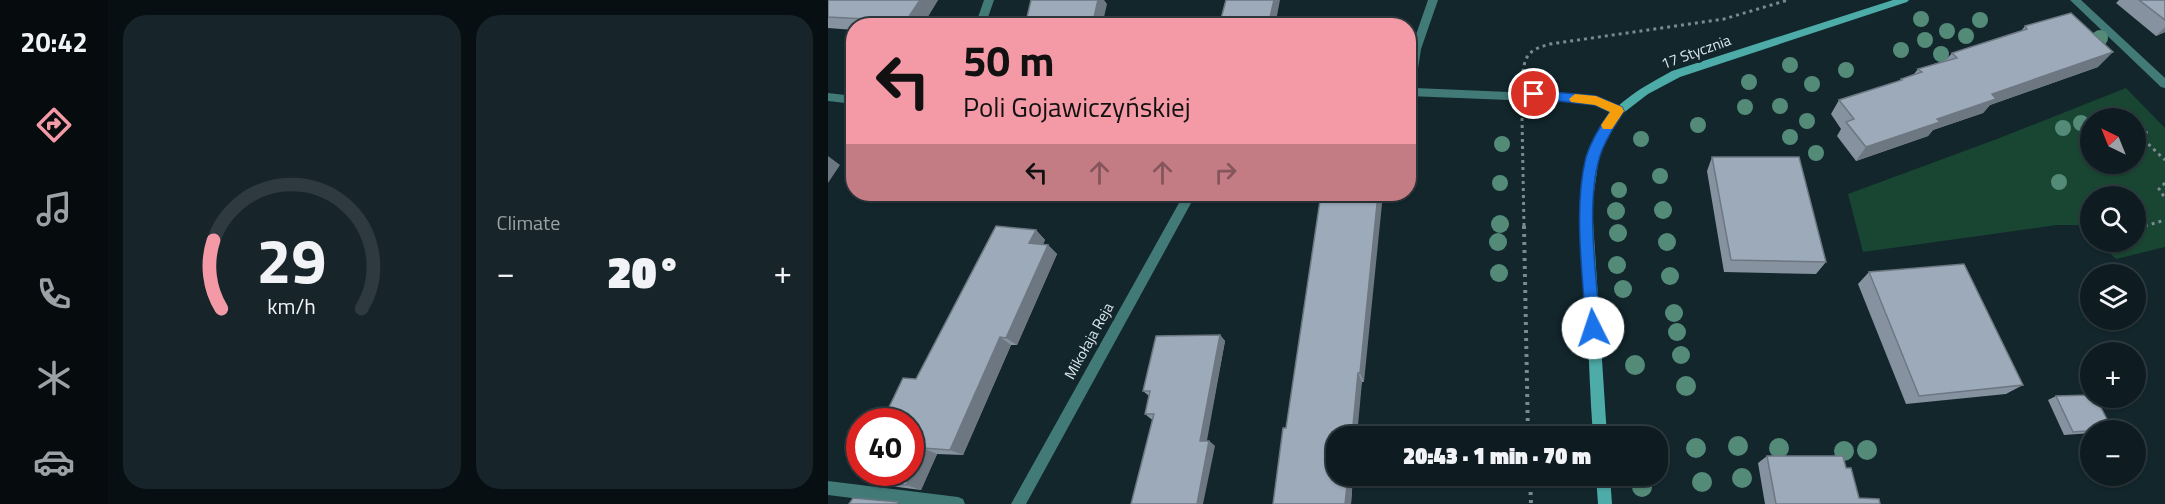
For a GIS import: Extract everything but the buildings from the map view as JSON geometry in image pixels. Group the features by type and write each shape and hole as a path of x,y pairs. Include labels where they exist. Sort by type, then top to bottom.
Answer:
{"street":[{"path":"983,18 989,0"},
{"path":"1416,49 1433,0"},
{"name":"17 Stycznia","path":"1599,426 1586,206 1593,157 1603,133 1618,111 1644,91 1676,74 1904,0"},
{"path":"2075,0 2165,84"},
{"path":"1416,92 1509,96 1534,94 1596,101 1618,111"},
{"path":"828,97 846,99"},
{"name":"Mikołaja Reja","path":"1017,504 1186,201"},
{"path":"1604,486 1605,504"},
{"path":"828,488 958,504"}],"path":[{"path":"1523,80 1524,57 1529,50 1550,44 1724,19 1788,0"},
{"path":"1522,110 1528,426"},
{"path":"2146,142 2165,160"},
{"path":"2165,183 2159,189 2165,198"},
{"path":"2146,226 2165,220"},
{"path":"1530,486 1531,504"}],"green space":[{"path":"2126,88 2146,108 2080,108 2080,174 2146,174 2146,109 2165,128 2165,247 2146,252 2146,186 2080,186 2080,225 2057,225 1863,252 1848,194"},
{"path":"2109,252 2145,252 2116,259"}],"slow traffic":[{"path":"1575,99 1596,101 1618,111 1608,125"}],"route":[{"path":"1534,94 1596,101 1618,111 1603,133 1593,157 1586,206 1593,328"}]}
